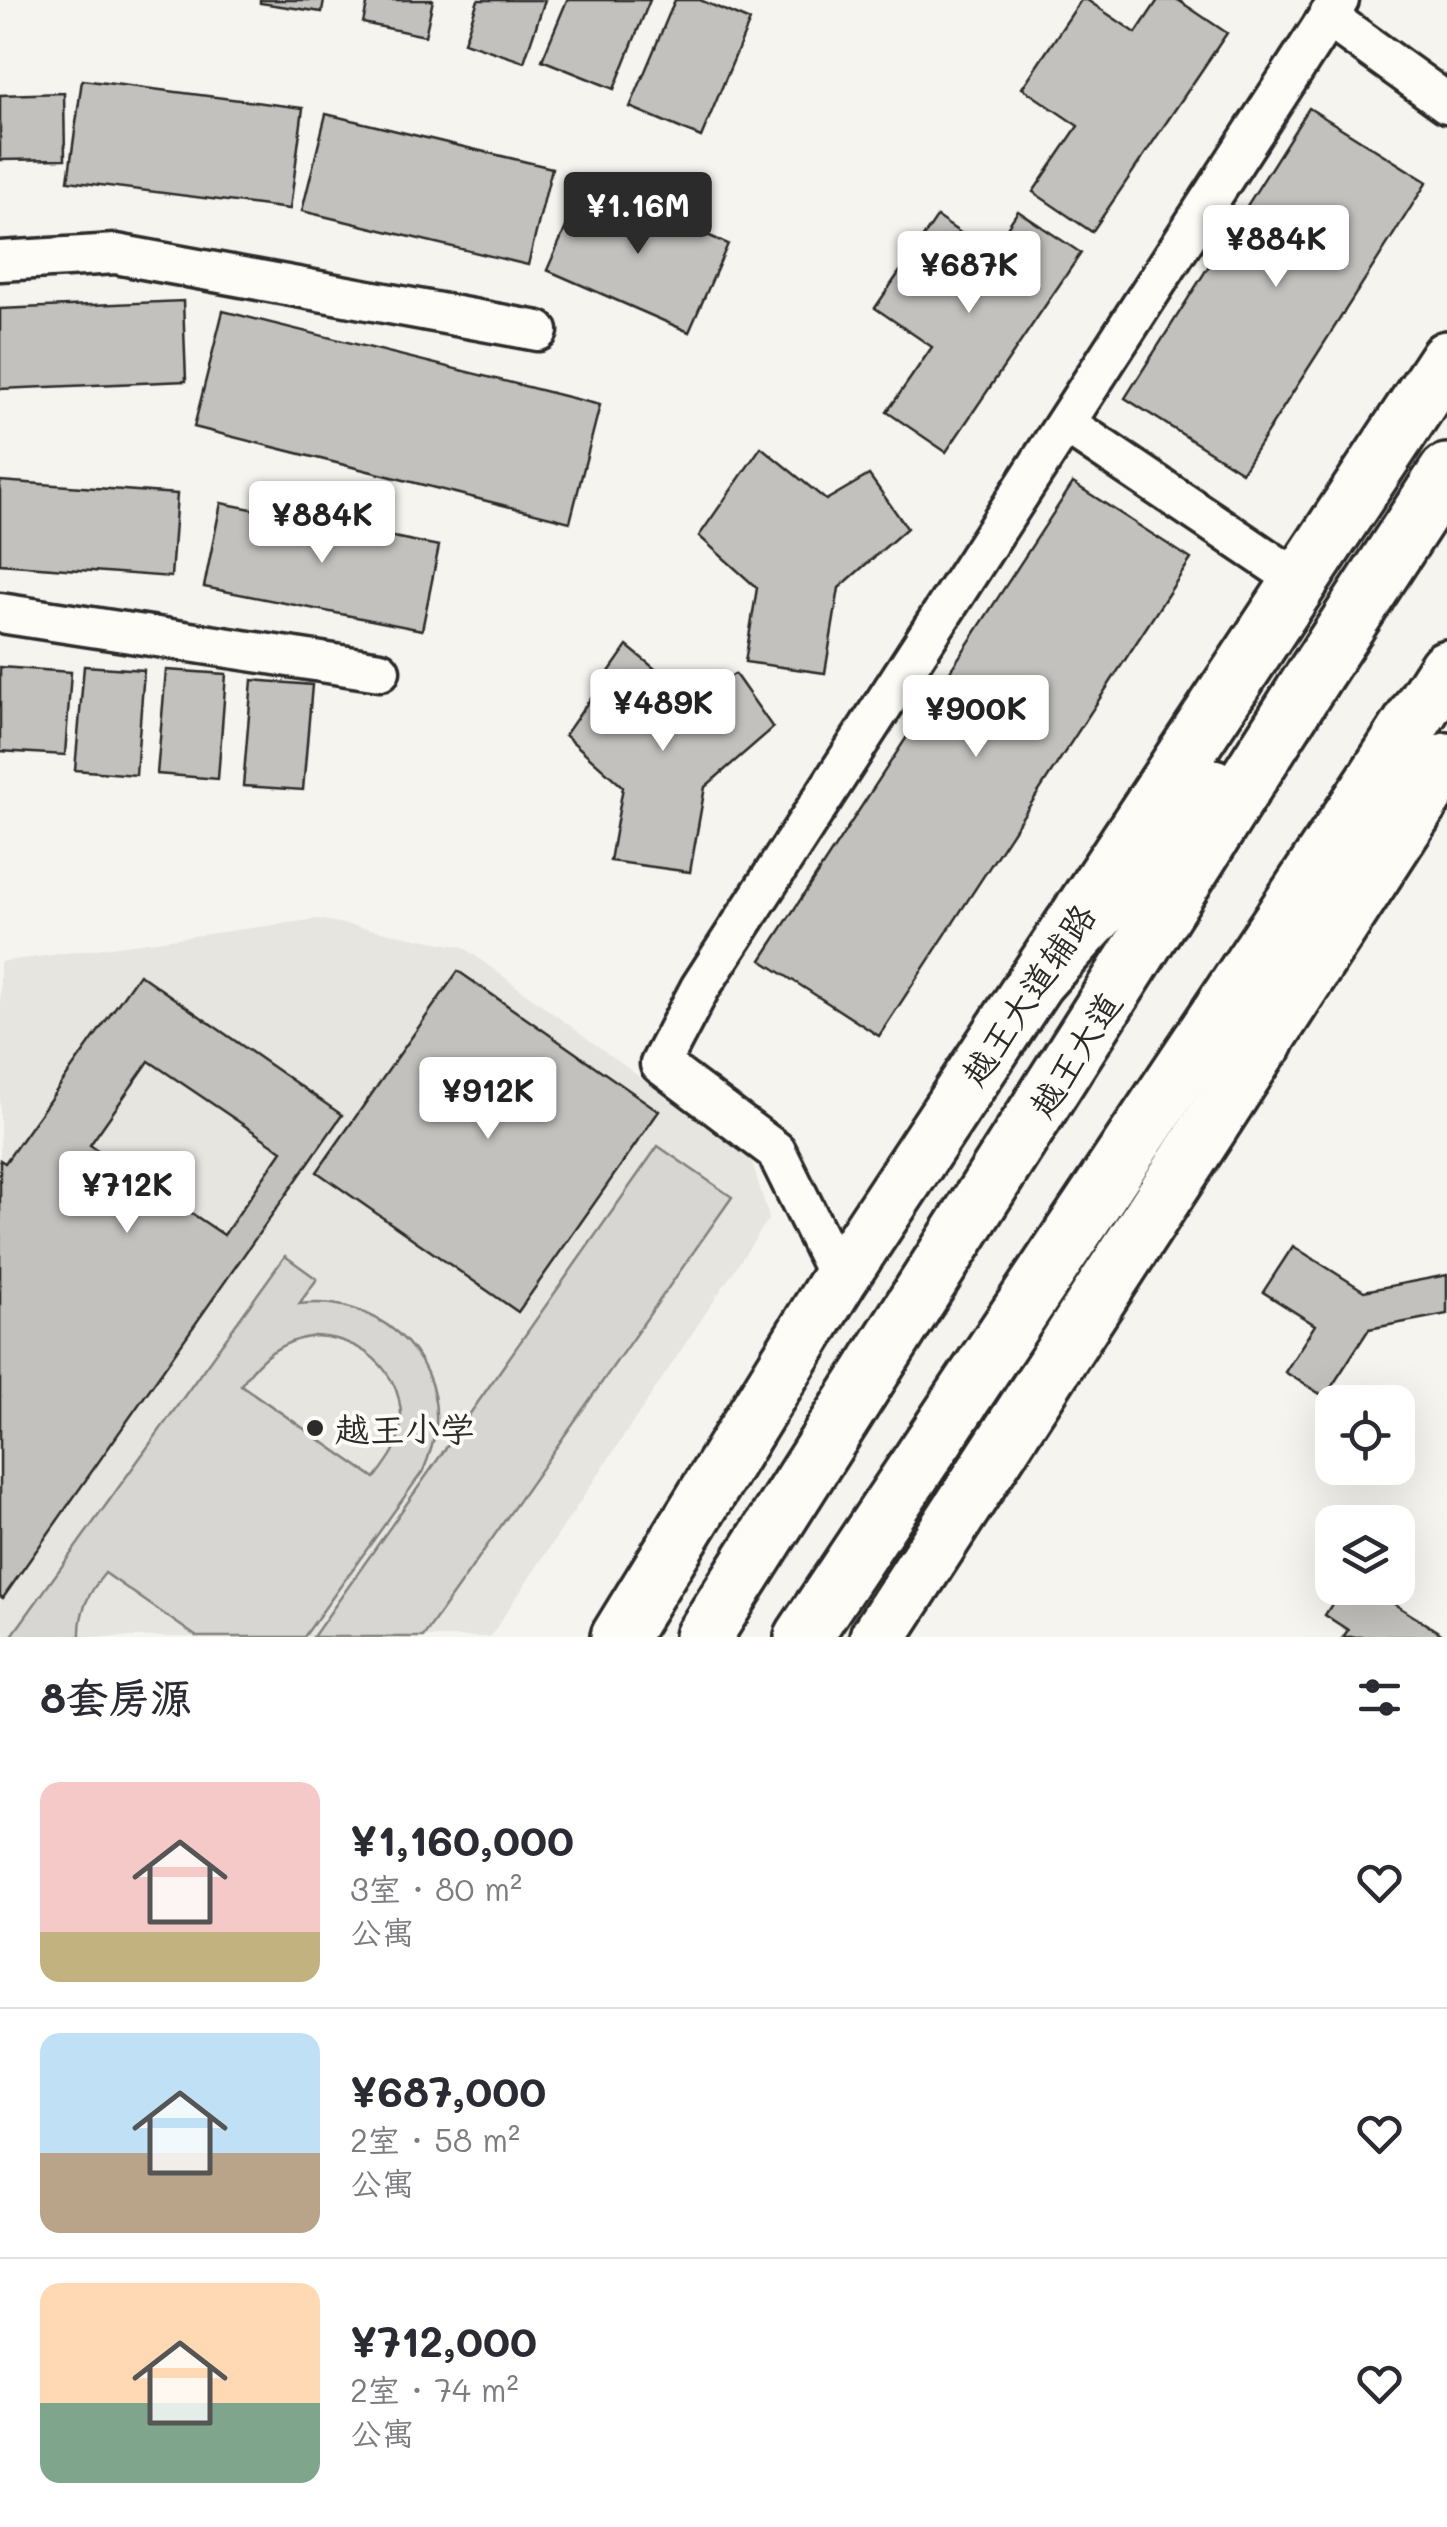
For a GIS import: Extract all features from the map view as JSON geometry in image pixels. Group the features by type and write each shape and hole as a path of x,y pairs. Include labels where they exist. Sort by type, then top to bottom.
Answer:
{"main road":[{"name":"越王大道辅路","path":"619,1637 839,1278 1447,359"},
{"name":"越王大道","path":"703,1637 1447,472"},
{"path":"803,1637 1447,668"},
{"path":"1035,982 1313,678"},
{"path":"878,1637 1447,761"},
{"path":"1266,1042 1373,783"}],"street":[{"path":"839,1278 776,1151 660,1064 700,988 1334,8 1447,103"},
{"path":"0,261 116,254 538,330"},
{"path":"1066,424 1301,582"},
{"path":"0,613 380,671"}],"shaded area":[{"name":"越王小学","path":"318,919 463,947 751,1159 769,1218 490,1637 0,1637 0,962"},
{"path":"658,1146 732,1197 423,1637 313,1637"},
{"path":"285,1256 317,1279 299,1304 352,1308 376,1318 414,1351 435,1398 436,1426 423,1471 304,1637 197,1637 105,1573 86,1602 80,1637 11,1637","holes":["315,1336 337,1339 373,1358 396,1390 401,1409 400,1430 393,1452 375,1478 241,1385 256,1366 281,1346"]}],"building":[{"path":"260,0 324,0 322,12"},
{"path":"368,0 433,0 425,36 363,23"},
{"path":"478,0 545,0 524,62 464,42"},
{"path":"567,0 650,0 614,89 542,60"},
{"path":"675,0 700,0 750,21 701,137 630,107"},
{"path":"1081,0 1087,0 1136,33 1158,0 1178,0 1227,33 1092,232 1033,192 1078,126 1022,88"},
{"path":"82,80 303,108 290,209 68,181"},
{"path":"64,93 65,159 0,160 0,95"},
{"path":"1309,108 1427,182 1242,472 1125,398"},
{"path":"326,114 552,168 528,265 302,211"},
{"path":"586,182 728,244 689,332 547,270"},
{"path":"1018,211 1081,253 946,452 887,412 932,347 875,308 937,217 990,253"},
{"path":"183,301 186,381 0,389 0,309"},
{"path":"223,311 600,405 570,522 194,427"},
{"path":"761,447 826,500 869,475 907,528 839,588 825,673 745,662 757,588 699,536"},
{"path":"0,481 177,494 171,577 0,564"},
{"path":"1073,483 1191,559 879,1036 761,960"},
{"path":"221,503 439,546 422,630 204,587"},
{"path":"627,646 692,699 735,674 773,728 705,787 690,872 610,861 623,787 565,735"},
{"path":"84,666 144,670 136,775 75,770"},
{"path":"0,667 71,672 65,755 0,751"},
{"path":"166,670 226,674 218,779 157,774"},
{"path":"252,680 312,685 303,790 243,786"},
{"path":"458,971 659,1111 518,1312 317,1172"},
{"path":"139,974 342,1115 3,1598 0,1160 5,1163","holes":["149,1061 282,1151 224,1235 90,1145"]},
{"path":"1293,1246 1364,1291 1447,1275 1447,1314 1369,1329 1333,1385 1315,1385 1315,1391 1285,1372 1315,1325 1263,1292"},
{"path":"1331,1605 1396,1605 1443,1635 1343,1637 1348,1630 1325,1615"}],"place":[{"name":"越王小学","path":"315,1428"}]}
